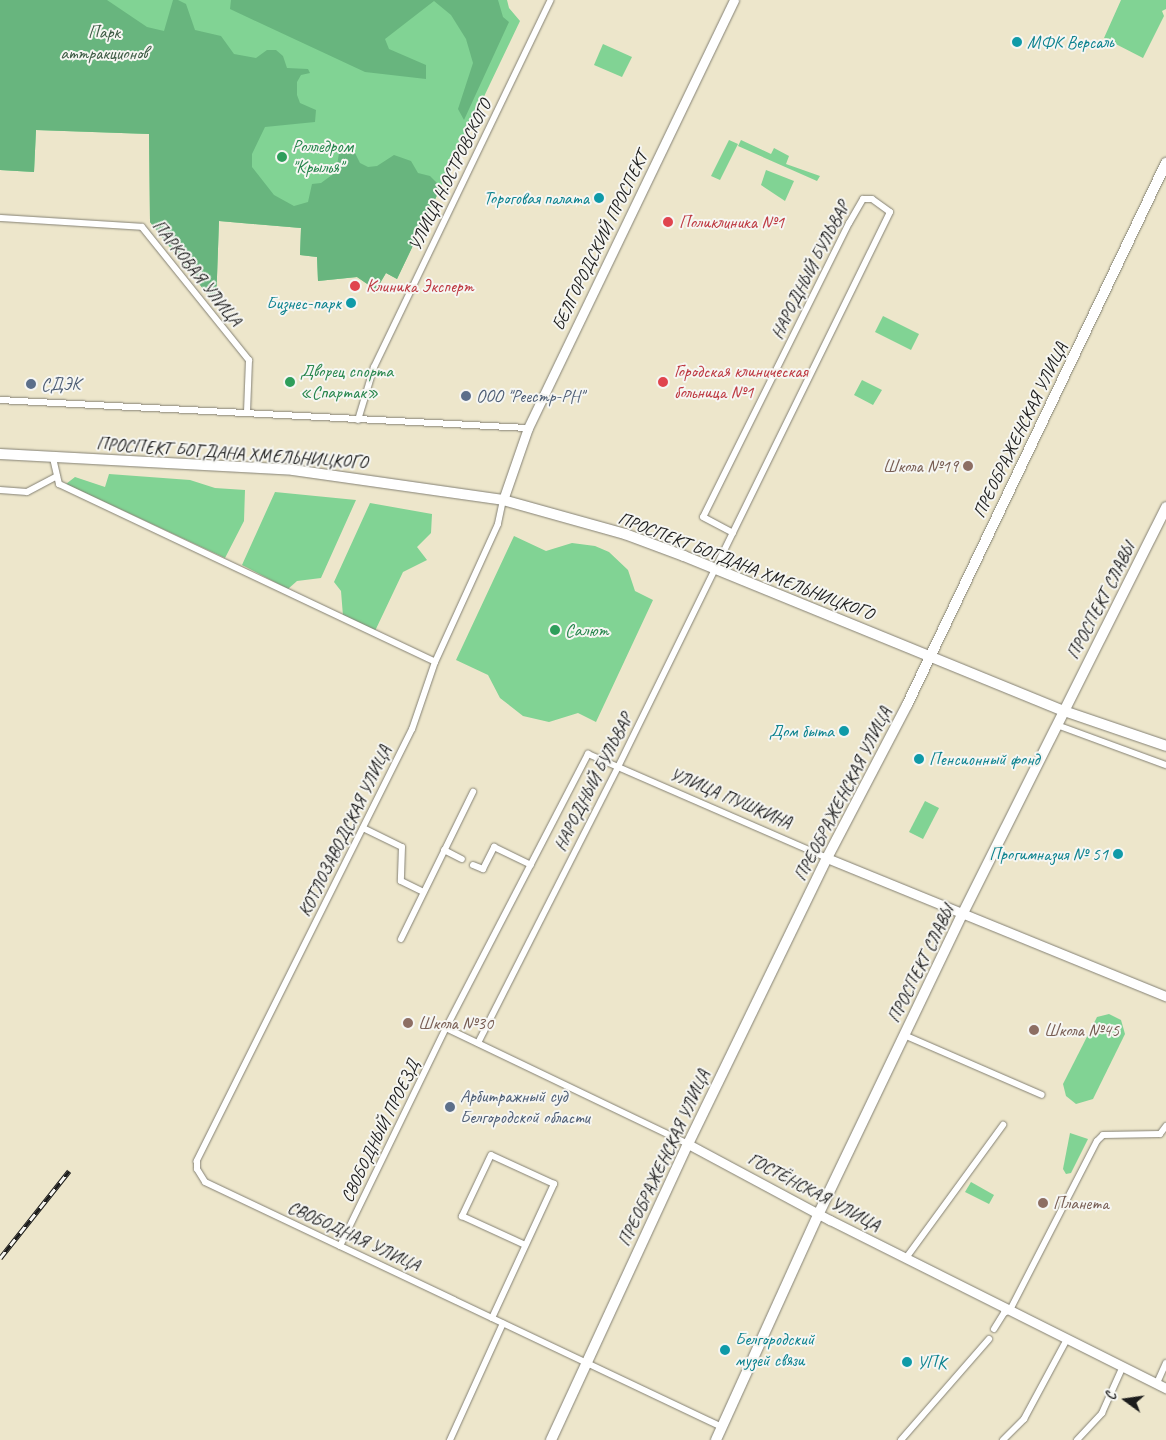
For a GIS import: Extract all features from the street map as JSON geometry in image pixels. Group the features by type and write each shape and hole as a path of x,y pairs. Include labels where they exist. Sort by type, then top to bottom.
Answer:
{"main road":[{"name":"ПРЕОБРАЖЕНСКАЯ УЛИЦА","path":"551,1440 688,1144 827,858 930,656 1166,163"},
{"name":"ПРОСПЕКТ БОГДАНА ХМЕЛЬНИЦКОГО","path":"0,454 293,470 500,500 625,534 716,568 1064,711 1166,746"},
{"name":"ПРОСПЕКТ СЛАВЫ","path":"716,1440 819,1213 904,1035 1166,507"}],"street":[{"name":"УЛИЦА Н.ОСТРОВСКОГО","path":"358,420 374,367 551,0"},
{"name":"БЕЛГОРОДСКИЙ ПРОСПЕКТ","path":"500,500 528,428 734,0"},
{"name":"НАРОДНЫЙ БУЛЬВАР","path":"478,1043 618,767 890,212 872,200 863,199 703,517 732,533"},
{"name":"ПАРКОВАЯ УЛИЦА","path":"0,218 142,227 249,360 247,413"},
{"path":"0,400 528,428"},
{"path":"53,458 59,484 93,502 435,662"},
{"path":"0,490 27,492 57,476"},
{"name":"КОТЛОЗАВОДСКАЯ УЛИЦА","path":"197,1169 198,1161 412,730 435,662 493,535 500,500"},
{"path":"1057,725 1166,765"},
{"name":"НАРОДНЫЙ БУЛЬВАР","path":"446,1028 588,754"},
{"name":"УЛИЦА ПУШКИНА","path":"588,754 827,858 1166,996"},
{"path":"401,939 473,792"},
{"path":"363,828 402,848 401,881 424,892"},
{"path":"473,865 483,870 494,847 531,865"},
{"path":"444,850 462,859"},
{"name":"ГОСТЁНСКАЯ УЛИЦА","path":"446,1028 688,1144 906,1258 1166,1388"},
{"name":"СВОБОДНЫЙ ПРОЕЗД","path":"340,1246 446,1028"},
{"path":"904,1035 1042,1095"},
{"path":"906,1258 1003,1126"},
{"path":"994,1329 1004,1313 1010,1310 1097,1141 1103,1135 1160,1134 1166,1126"},
{"path":"492,1318 554,1184 491,1155 462,1216 525,1245"},
{"name":"СВОБОДНАЯ УЛИЦА","path":"197,1169 205,1182 722,1427"},
{"path":"450,1440 503,1323"},
{"path":"901,1440 989,1339"},
{"path":"1003,1440 1024,1419 1066,1339"},
{"path":"1157,1383 1166,1363"},
{"path":"1077,1440 1102,1413 1124,1366"}],"green space":[{"name":"Парк аттракционов","path":"0,0 507,0 509,8 520,21 397,279 386,273 376,290 357,277 318,281 317,257 300,255 301,228 219,221 216,305 150,222 149,134 36,130 34,172 0,170"},
{"name":"Парк аттракционов","path":"0,0 107,0 147,27 164,31 173,0 178,0 186,4 195,30 221,36 234,54 256,58 267,50 276,50 283,56 287,68 308,69 310,73 301,75 297,82 297,95 300,103 316,110 315,122 265,127 252,154 252,167 274,195 294,206 308,202 312,184 321,183 336,172 339,153 346,147 354,151 360,163 368,167 377,166 394,155 411,161 418,173 430,176 441,187 397,279 386,273 376,290 357,277 318,281 317,257 300,255 301,228 219,221 216,305 150,222 149,134 36,130 34,172 0,170"},
{"path":"231,0 498,0 503,17 509,22 464,120 458,109 473,63 466,39 451,15 434,1 385,39 389,49 426,65 426,79 365,72 230,9"},
{"path":"1121,0 1166,0 1166,9 1162,11 1164,16 1143,58 1104,38"},
{"path":"603,44 632,57 622,77 594,65"},
{"path":"729,140 738,144 720,180 711,176"},
{"path":"741,140 771,154 774,148 789,156 786,164 820,176 817,181 738,146"},
{"path":"766,170 794,181 785,201 761,185"},
{"path":"883,316 919,334 911,350 875,332"},
{"path":"862,380 882,390 873,405 854,395"},
{"path":"109,474 190,480 215,488 245,490 244,521 225,558 66,484 75,477 105,487"},
{"path":"275,492 356,500 321,578 297,581 288,589 242,565"},
{"path":"370,503 432,514 431,533 417,547 427,560 403,572 375,631 343,616 341,591 334,582"},
{"name":"Салют","path":"514,536 546,551 572,543 595,546 609,552 628,570 635,591 653,600 596,722 578,713 549,722 523,716 500,698 488,675 456,660"},
{"path":"925,801 939,808 923,839 909,832"},
{"path":"1109,1014 1121,1020 1125,1034 1093,1099 1076,1104 1066,1096 1063,1084 1097,1017"},
{"path":"1070,1133 1088,1139 1071,1173 1066,1174 1063,1169"},
{"path":"971,1182 994,1195 989,1204 965,1192"}],"railway":[{"path":"0,1258 69,1171"}],"place":[{"name":"МФК Версаль","path":"1017,42"},
{"name":"Ролледром \"Крылья\"","path":"282,157"},
{"name":"Тороговая палата","path":"599,198"},
{"name":"Поликлиника №1","path":"668,222"},
{"name":"Клиника Эксперт","path":"355,286"},
{"name":"Бизнес-парк","path":"351,303"},
{"name":"Дворец спорта «Спартак»","path":"290,382"},
{"name":"Городская клиническая больница №1","path":"663,382"},
{"name":"СДЭК","path":"31,384"},
{"name":"ООО \"Реестр-РН\"","path":"466,396"},
{"name":"Школа №19","path":"968,466"},
{"name":"Салют","path":"555,630"},
{"name":"Дом быта","path":"844,731"},
{"name":"Пенсионный фонд","path":"919,759"},
{"name":"Прогимназия № 51","path":"1118,854"},
{"name":"Школа №30","path":"408,1023"},
{"name":"Школа №45","path":"1034,1030"},
{"name":"Арбитражный суд Белгородской области","path":"450,1107"},
{"name":"Планета","path":"1043,1203"},
{"name":"Белгородский музей связи","path":"725,1350"},
{"name":"УПК","path":"907,1362"}]}
